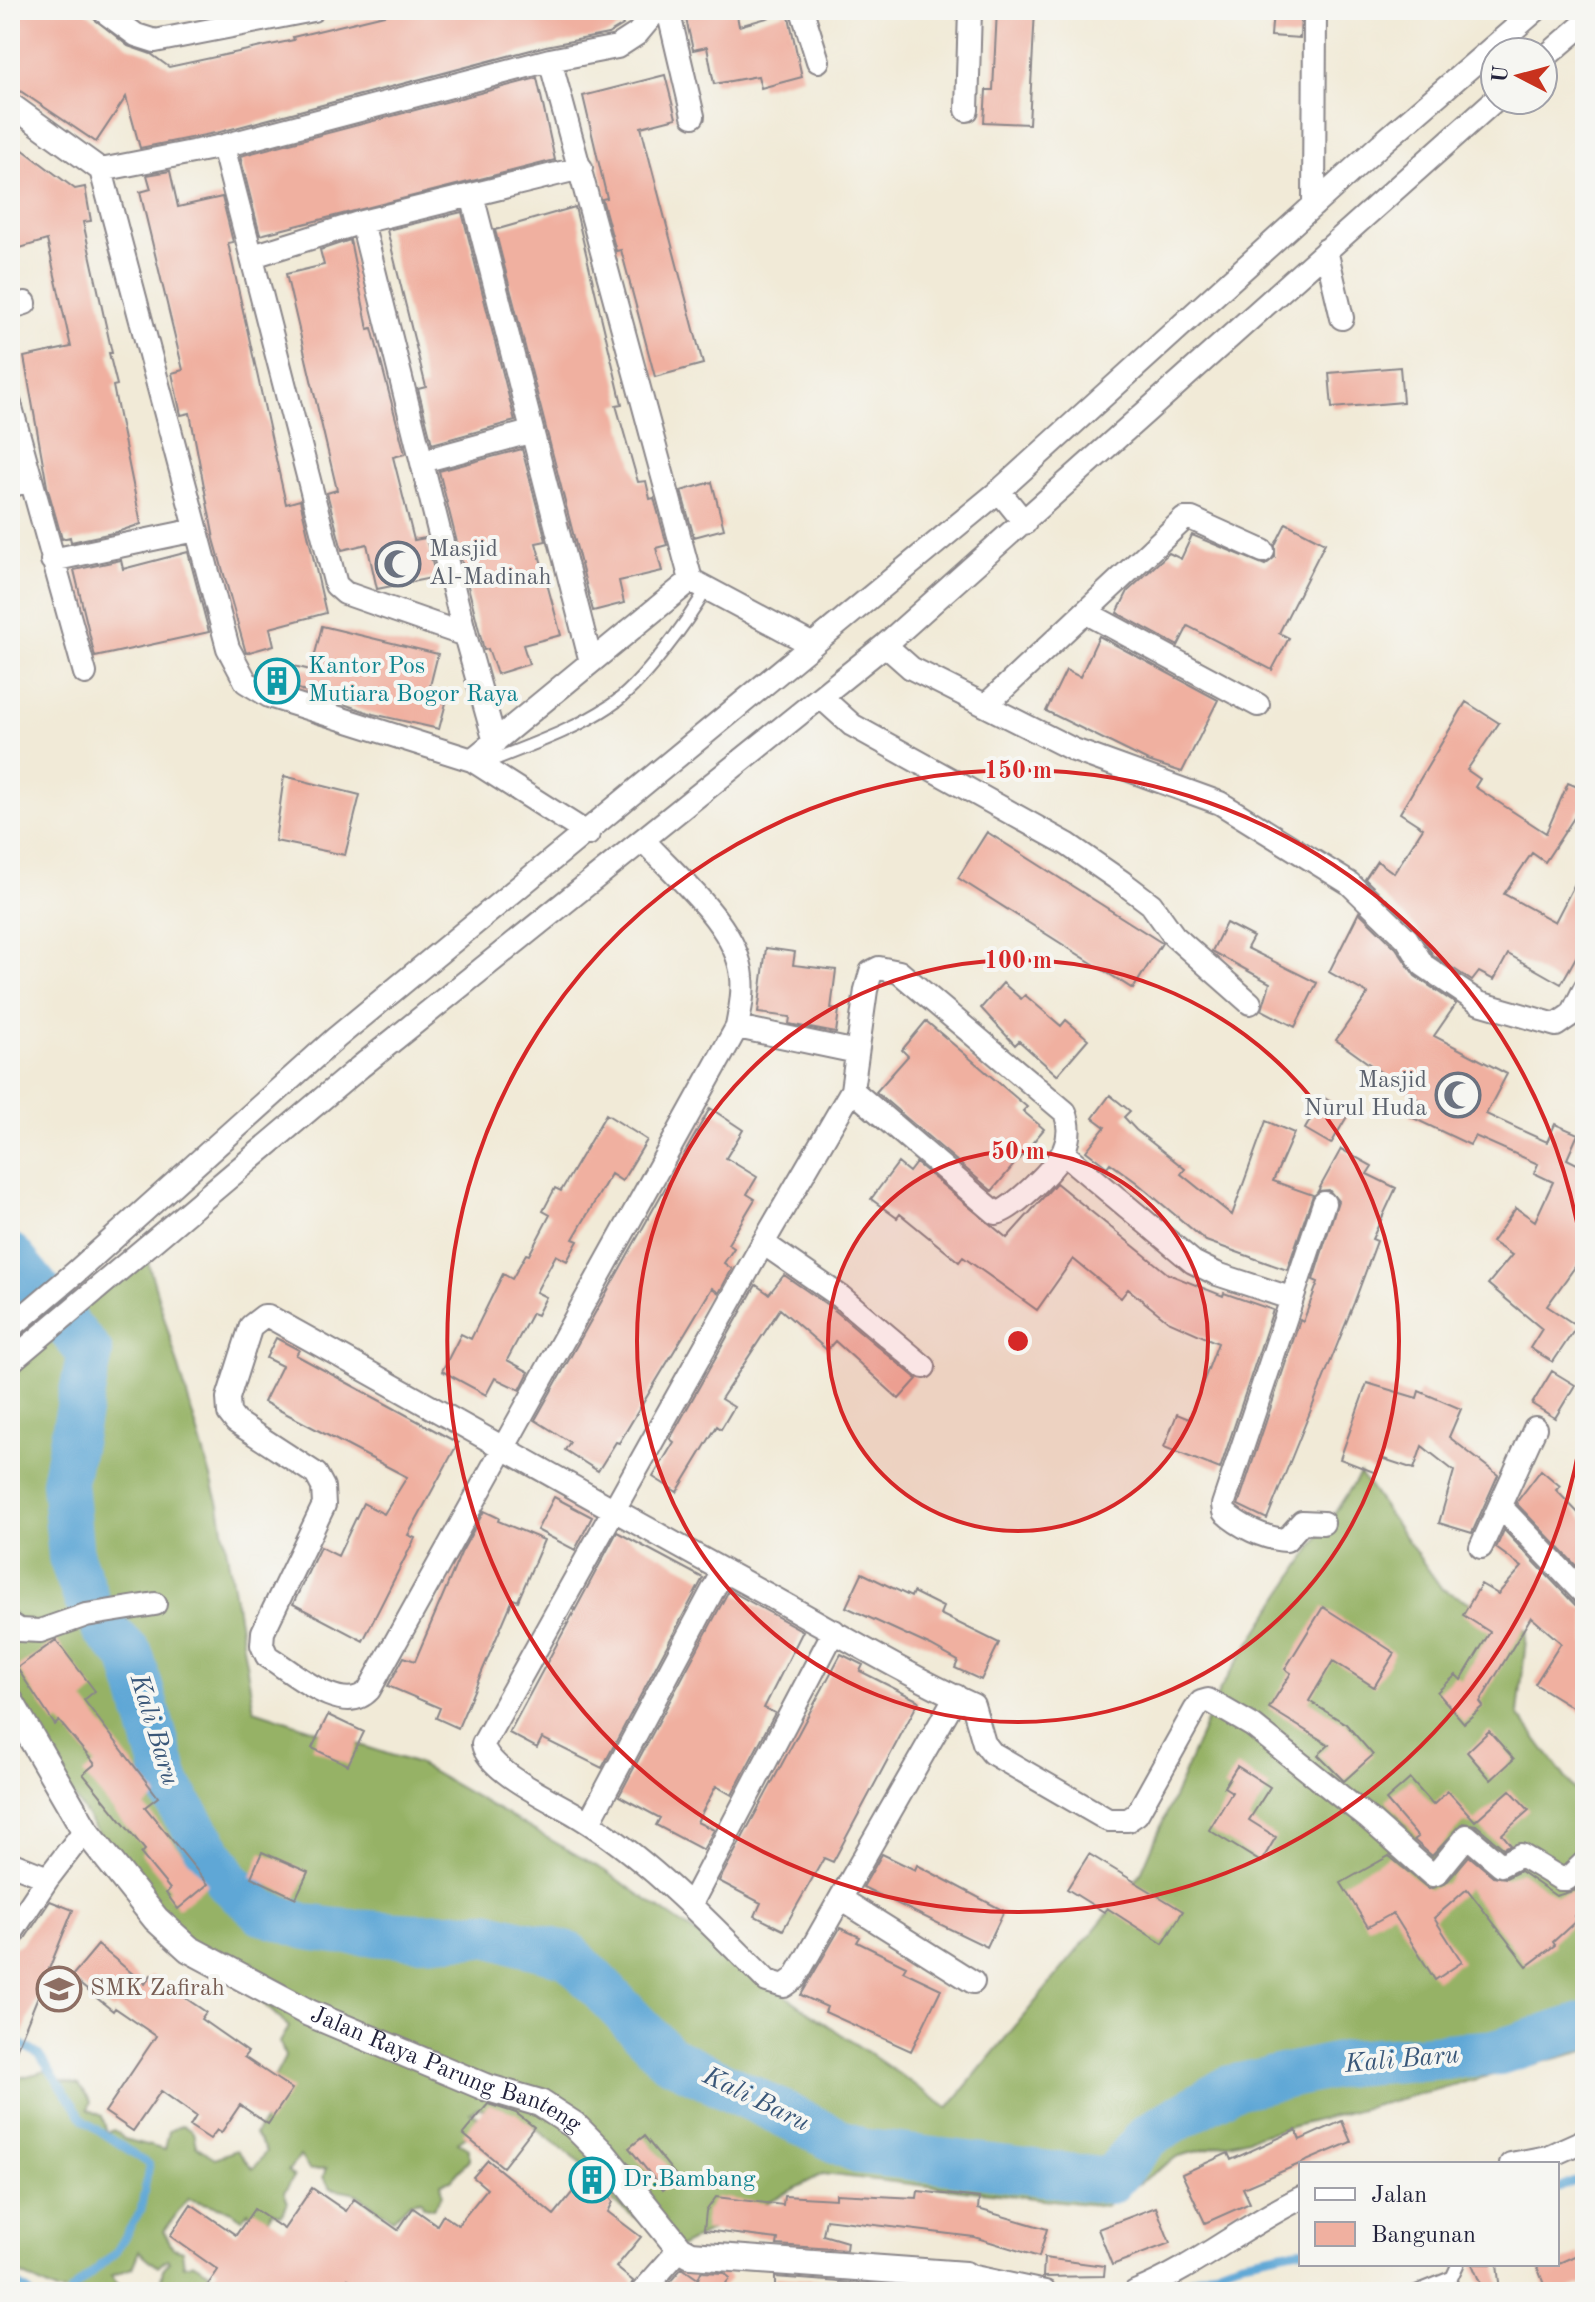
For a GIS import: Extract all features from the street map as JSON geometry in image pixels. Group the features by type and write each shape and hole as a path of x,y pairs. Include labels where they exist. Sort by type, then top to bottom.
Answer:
{"street":[{"path":"102,10 144,40 159,41 313,10"},
{"path":"101,170 223,146 550,60 617,47 637,34 657,10"},
{"path":"668,10 693,116"},
{"path":"802,10 818,61"},
{"path":"967,110 970,10"},
{"path":"1314,205 1315,10"},
{"path":"12,1326 336,1038 588,834 811,644 999,491 1314,205 1536,10"},
{"path":"1559,45 1585,23"},
{"path":"550,60 699,584 811,644"},
{"path":"10,104 101,170 231,658 252,688 476,762 588,834"},
{"path":"10,1362 360,1067 645,842 885,645 1479,114"},
{"path":"223,146 337,587 345,593 465,635"},
{"path":"253,256 362,222 581,168"},
{"path":"472,195 591,662"},
{"path":"362,222 465,635 495,742"},
{"path":"1326,250 1342,318"},
{"path":"10,404 20,483 52,560 85,673"},
{"path":"423,461 530,432"},
{"path":"999,491 1025,523"},
{"path":"986,705 1184,519 1192,519 1263,551"},
{"path":"52,560 196,530"},
{"path":"476,762 495,742 591,662 699,584"},
{"path":"1085,612 1258,705"},
{"path":"885,645 911,668 1074,750 1220,803 1349,883 1407,939 1423,965 1479,1003 1556,1025 1572,1014 1585,988"},
{"path":"821,697 852,725 1067,844 1122,882 1151,904 1174,936 1250,1003"},
{"path":"645,842 712,912 735,950 743,978 737,1027 505,1448 367,1693 339,1700 267,1656 262,1645 263,1632 321,1518 324,1492 316,1474 236,1422 229,1413 228,1398 255,1320 268,1316 505,1448 723,1571 973,1705 984,1743 992,1753 1108,1820 1128,1820 1137,1814 1195,1710 1201,1702 1208,1700 1253,1726 1369,1819 1432,1875 1467,1836 1501,1865 1521,1855 1561,1879 1567,1879 1585,1862"},
{"path":"852,1090 996,1213 1010,1210 1063,1153 1069,1134 1065,1112 895,970 879,968 869,976 852,1090 483,1744 493,1764 589,1822 691,1904 767,1981 781,1986 795,1978 956,1696"},
{"path":"737,1027 857,1052"},
{"path":"336,1038 360,1067"},
{"path":"1063,1153 1193,1262 1217,1274 1290,1298"},
{"path":"1323,1523 1302,1522 1286,1540 1273,1539 1230,1518 1223,1509 1290,1298 1324,1203"},
{"path":"763,1243 841,1297 924,1367"},
{"path":"1481,1547 1535,1428"},
{"path":"1501,1507 1585,1595"},
{"path":"589,1822 723,1571"},
{"path":"10,1624 19,1630 40,1631 86,1615 155,1604"},
{"path":"691,1904 834,1631"},
{"name":"Jalan Raya Parung Banteng","path":"10,1701 85,1830 156,1919 189,1949 309,2013 485,2087 540,2103 574,2125 603,2154 680,2249"},
{"path":"10,1935 85,1830"},
{"path":"10,1863 48,1878"},
{"path":"841,1899 973,1982"},
{"path":"1521,2162 1547,2157 1585,2140"},
{"path":"1135,2292 1178,2273 1241,2229 1299,2199"},
{"path":"642,2292 680,2249 712,2259 798,2261 1045,2292"}],"lane":[{"path":"476,762 561,732 611,706 630,689 693,612 699,584"},
{"path":"1415,2292 1452,2277 1457,2266"}],"green space":[{"path":"145,1252 219,1505 254,1710 418,1764 605,1871 948,2108 1141,1873 1220,1689 1360,1474 1442,1589 1527,1630 1518,1714 1585,1804 1585,2051 1179,2156 1105,2206 823,2174 679,2247 613,2202 590,2170 534,2127 478,2107 470,2113 478,2116 469,2134 458,2142 469,2149 469,2160 451,2180 441,2183 443,2194 433,2208 423,2206 421,2200 410,2202 393,2219 353,2192 330,2188 323,2177 326,2168 310,2170 300,2156 288,2171 294,2177 284,2192 288,2202 282,2215 272,2212 268,2221 263,2223 248,2211 242,2219 229,2210 188,2199 164,2231 173,2248 182,2251 184,2266 194,2263 210,2272 198,2292 167,2290 161,2280 163,2269 170,2261 167,2259 158,2267 139,2251 132,2268 111,2276 118,2284 98,2292 56,2292 10,2269 11,2080 46,2071 56,2079 79,2085 91,2102 88,2109 102,2116 107,2132 115,2130 124,2139 165,2150 169,2131 182,2125 193,2132 196,2146 215,2158 237,2150 253,2169 266,2151 255,2134 275,2106 265,2095 285,2057 280,2042 289,2027 227,1970 154,1917 10,1701 10,1354"}],"building":[{"path":"10,10 84,10 128,46 151,54 169,67 294,40 293,37 405,10 614,10 623,25 608,34 546,46 220,132 140,148 126,97 96,142 10,84"},
{"path":"684,10 736,10 739,26 788,12 802,77 761,88 758,76 714,84 707,47 693,50"},
{"path":"997,10 1035,10 1029,124 984,122 986,90 993,90"},
{"path":"1273,10 1301,10 1300,38 1271,36"},
{"path":"665,75 676,118 641,127 703,364 655,377 621,250 616,251 602,199 607,198 583,96"},
{"path":"537,78 555,160 260,235 240,156"},
{"path":"10,140 75,189 85,187 91,221 83,222 112,353 109,353 117,385 113,386 141,524 71,542 70,537 62,539 47,486 24,357 71,347 47,240 10,251"},
{"path":"170,171 178,207 222,197 233,242 228,243 286,504 300,500 326,613 270,628 274,645 246,653 214,539 190,413 181,415 172,373 183,370 140,192 151,189 147,175"},
{"path":"575,207 622,404 616,405 638,482 646,481 650,499 654,498 667,545 656,548 662,571 619,581 624,603 593,611 495,230"},
{"path":"462,212 515,421 432,444 418,389 426,387 387,230"},
{"path":"350,240 368,329 372,328 405,454 393,457 414,540 426,538 436,577 377,589 367,544 342,550 327,493 337,490 286,274 324,265 320,250"},
{"path":"1400,367 1403,402 1332,408 1329,373"},
{"path":"522,449 546,541 536,543 561,635 523,645 529,664 497,674 488,649 484,650 439,471"},
{"path":"712,482 724,529 694,537 681,491"},
{"path":"1286,523 1325,543 1279,633 1289,638 1272,670 1188,626 1178,646 1117,613 1128,591 1169,553 1181,559 1192,535 1265,565 1275,557 1275,545"},
{"path":"188,552 209,632 95,657 74,570 121,560 123,569"},
{"path":"322,626 438,654 427,698 446,703 439,729 373,714 266,678 271,661 311,670"},
{"path":"1099,636 1218,700 1182,772 1148,761 1046,711 1066,670 1080,677"},
{"path":"1466,702 1499,723 1467,770 1480,779 1475,787 1546,833 1568,783 1585,790 1585,801 1545,862 1532,853 1504,894 1555,922 1585,864 1585,941 1561,984 1508,954 1494,980 1479,972 1472,981 1433,955 1417,929 1365,879 1377,861 1394,873 1423,828 1400,813"},
{"path":"284,776 360,795 345,855 275,841"},
{"path":"987,832 1162,943 1133,989 958,878"},
{"path":"1359,912 1396,948 1415,976 1456,1004 1434,1036 1507,1074 1486,1114 1547,1142 1555,1124 1578,1134 1567,1159 1585,1168 1585,1253 1547,1306 1577,1326 1553,1362 1530,1348 1542,1329 1488,1284 1512,1255 1492,1242 1516,1208 1535,1221 1553,1182 1534,1173 1538,1164 1475,1136 1470,1145 1409,1116 1418,1099 1336,1040 1368,994 1329,972"},
{"path":"1226,923 1253,937 1247,948 1317,983 1295,1027 1262,1010 1270,983 1212,951"},
{"path":"766,948 795,952 793,965 836,970 831,1009 839,1010 836,1033 789,1024 790,1017 758,1013"},
{"path":"1003,983 1021,999 1025,995 1061,1026 1066,1020 1088,1039 1057,1075 1019,1041 1015,1045 981,1008"},
{"path":"926,1021 1027,1107 1023,1111 1044,1129 992,1191 876,1092 908,1056 902,1050"},
{"path":"1110,1095 1130,1111 1124,1117 1136,1130 1185,1169 1181,1174 1232,1215 1266,1121 1294,1133 1273,1181 1313,1195 1287,1270 1206,1241 1136,1182 1110,1163 1107,1167 1086,1151 1105,1127 1093,1118"},
{"path":"1323,1097 1349,1113 1331,1144 1305,1129"},
{"path":"710,1108 743,1130 726,1158 757,1177 747,1194 755,1199 728,1244 734,1248 724,1263 732,1269 719,1293 712,1288 619,1443 616,1442 598,1471 565,1450 570,1442 535,1420"},
{"path":"606,1114 647,1140 622,1181 611,1174 573,1239 578,1241 567,1261 556,1255 536,1292 546,1297 537,1315 532,1313 507,1360 529,1372 520,1390 495,1378 486,1395 442,1371 461,1334 471,1339 503,1274 512,1279 526,1254 529,1255 550,1215 543,1211 555,1188 561,1191"},
{"path":"1341,1149 1372,1166 1367,1174 1396,1188 1372,1239 1377,1241 1354,1303 1267,1519 1238,1505 1300,1320 1303,1322 1318,1282 1313,1280 1338,1201 1329,1190 1318,1191"},
{"path":"898,1163 909,1172 916,1163 1007,1238 1056,1183 1168,1274 1223,1296 1224,1293 1273,1310 1220,1469 1164,1447 1177,1414 1189,1419 1218,1343 1168,1321 1128,1289 1121,1298 1073,1259 1037,1310 963,1257 959,1262 900,1214 897,1218 871,1199"},
{"path":"784,1275 832,1308 917,1379 899,1399 835,1341 827,1350 780,1309 721,1399 734,1407 721,1429 717,1426 677,1492 653,1477 674,1442 670,1439 756,1285 769,1294"},
{"path":"276,1338 299,1350 296,1355 458,1443 408,1535 415,1538 363,1641 293,1604 320,1547 338,1556 363,1503 384,1514 407,1477 264,1402 282,1366 266,1358"},
{"path":"1552,1371 1575,1385 1555,1418 1532,1404"},
{"path":"1367,1383 1417,1398 1419,1391 1461,1409 1449,1437 1498,1475 1472,1533 1439,1523 1454,1471 1422,1446 1414,1469 1381,1458 1376,1473 1340,1459"},
{"path":"1541,1470 1560,1486 1556,1490 1585,1520 1585,1575 1516,1503"},
{"path":"554,1497 592,1517 575,1550 537,1530"},
{"path":"484,1511 499,1518 498,1521 544,1540 518,1601 513,1599 458,1728 436,1718 440,1708 388,1686 404,1657 415,1661 461,1553"},
{"path":"1504,1530 1575,1605 1585,1609 1585,1715 1535,1684 1561,1643 1531,1617 1480,1702 1483,1706 1464,1723 1437,1692 1456,1675 1461,1680 1490,1632 1463,1615 1481,1584 1498,1594 1522,1567 1496,1548"},
{"path":"617,1532 703,1578 602,1768 542,1738 537,1748 509,1733"},
{"path":"862,1573 911,1597 913,1592 943,1607 940,1614 999,1643 981,1680 955,1668 958,1661 931,1646 846,1607"},
{"path":"729,1590 803,1631 764,1708 775,1713 732,1795 716,1786 697,1822 714,1830 703,1850 656,1825 660,1818 619,1796"},
{"path":"1323,1607 1395,1653 1374,1687 1333,1661 1309,1701 1346,1724 1373,1755 1344,1781 1318,1755 1329,1745 1269,1708 1291,1673 1285,1669"},
{"path":"56,1640 95,1691 84,1700 158,1797 145,1807 208,1884 178,1909 166,1893 170,1889 141,1854 145,1850 83,1774 95,1764 59,1721 55,1725 17,1668"},
{"path":"841,1654 863,1665 860,1671 919,1701 833,1862 824,1858 783,1930 755,1916 761,1903 719,1881"},
{"path":"328,1715 364,1732 348,1765 312,1748"},
{"path":"1489,1731 1514,1759 1491,1780 1467,1752"},
{"path":"1237,1766 1270,1787 1249,1820 1276,1837 1261,1862 1209,1830 1232,1792 1224,1787"},
{"path":"1410,1779 1433,1805 1448,1791 1475,1821 1510,1790 1529,1810 1502,1834 1511,1845 1503,1848 1476,1825 1463,1823 1432,1856 1414,1840 1418,1837 1386,1800"},
{"path":"262,1852 308,1872 296,1898 251,1877"},
{"path":"882,1854 915,1870 917,1865 1004,1911 987,1947 863,1887"},
{"path":"1089,1854 1183,1911 1163,1944 1107,1908 1104,1912 1067,1889"},
{"path":"1389,1856 1429,1889 1446,1883 1469,1856 1493,1876 1506,1878 1520,1871 1556,1896 1576,1890 1585,1881 1585,1908 1575,1916 1578,1919 1553,1942 1555,1945 1527,1966 1467,1889 1434,1918 1462,1962 1435,1980 1393,1913 1368,1927 1341,1883"},
{"path":"50,1901 73,1910 10,2065 10,1950 22,1943"},
{"path":"840,1928 860,1937 857,1942 906,1966 903,1971 941,1989 911,2051 825,2012 827,2007 801,1995"},
{"path":"98,1945 145,1984 151,1975 206,2012 201,2019 248,2052 244,2057 292,2089 268,2124 240,2105 221,2133 217,2130 210,2139 190,2126 196,2116 161,2091 133,2131 105,2112 156,2036 115,2008 113,2011 71,1977"},
{"path":"488,2104 516,2113 534,2127 503,2167 463,2134"},
{"path":"1342,2121 1351,2142 1243,2188 1250,2203 1205,2223 1182,2174 1228,2153 1231,2160 1296,2130 1300,2140"},
{"path":"644,2136 678,2178 663,2190 629,2148"},
{"path":"488,2160 554,2215 593,2167 613,2202 608,2212 641,2237 616,2267 633,2281 628,2292 367,2292 348,2279 339,2292 203,2292 218,2270 170,2236 191,2204 236,2235 254,2209 284,2229 312,2188 346,2211 354,2199 398,2230 413,2208 437,2225 443,2215 458,2225 487,2189 473,2177"},
{"path":"918,2191 979,2198 978,2209 1047,2229 1039,2257 974,2237 826,2219 823,2235 847,2242 846,2250 777,2245 778,2239 704,2230 706,2211 716,2197 783,2205 784,2196 836,2199 836,2194 917,2198"},
{"path":"1156,2207 1170,2243 1112,2265 1098,2229"},
{"path":"1579,2254 1585,2283 1562,2292 1547,2292 1537,2266 1559,2266 1559,2263"},
{"path":"1044,2258 1105,2266 1104,2276 1043,2277"},
{"path":"1473,2266 1497,2266 1500,2292 1484,2292"},
{"path":"682,2268 698,2279 701,2272 724,2273 730,2278 719,2292 661,2292"},
{"path":"775,2277 944,2290 944,2292 775,2292"}],"waterway":[{"name":"Kali Baru","path":"10,1256 90,1353 64,1482 71,1557 87,1600"},
{"name":"Kali Baru","path":"104,1628 131,1656 168,1784 229,1882 263,1912 307,1927 336,1931 416,1936 486,1934 569,1955 667,2057 859,2151 1110,2181 1149,2135 1230,2088 1348,2063 1499,2052 1585,2025"},
{"path":"10,2037 39,2055 85,2121 149,2164 141,2209 116,2252 70,2292"},
{"path":"1559,2188 1585,2177"},
{"path":"1164,2289 1240,2261 1299,2249"},
{"path":"10,2281 29,2292"}],"place":[{"name":"Masjid Al-Madinah","path":"398,564"},
{"name":"Kantor Pos Mutiara Bogor Raya","path":"277,681"},
{"name":"Masjid Nurul Huda","path":"1458,1095"},
{"name":"SMK Zafirah","path":"59,1989"},
{"name":"Dr.Bambang","path":"592,2180"}]}
